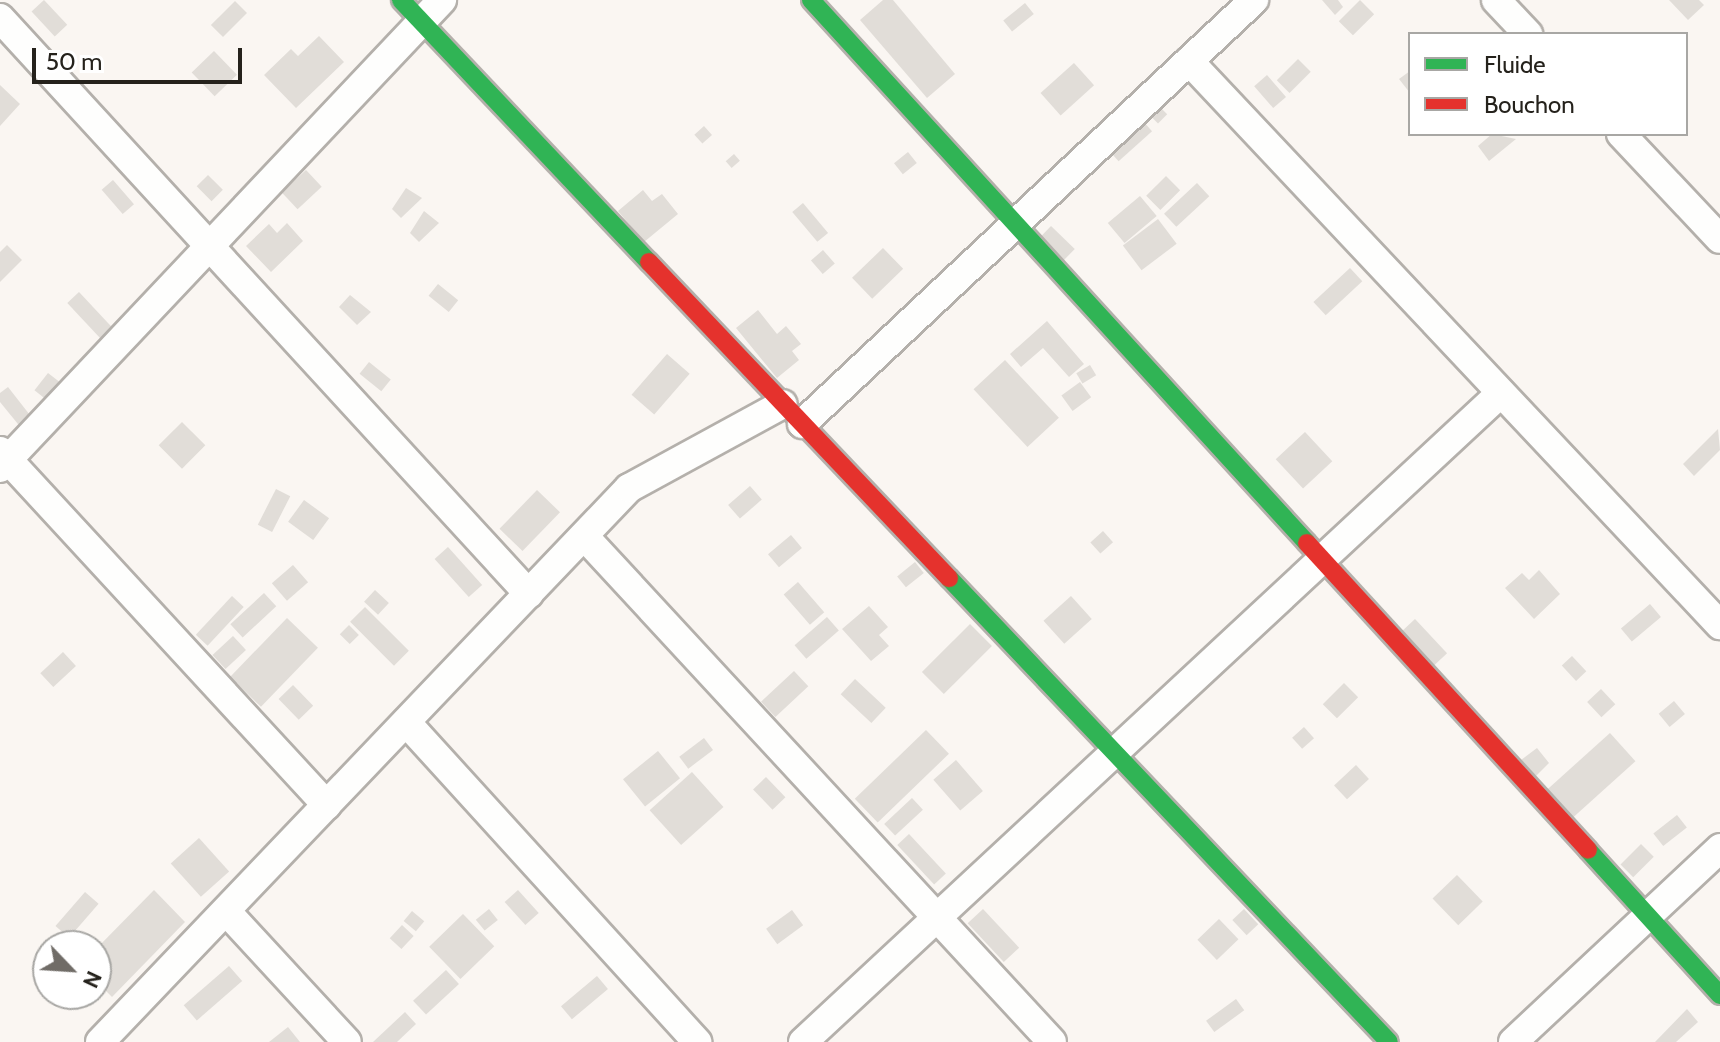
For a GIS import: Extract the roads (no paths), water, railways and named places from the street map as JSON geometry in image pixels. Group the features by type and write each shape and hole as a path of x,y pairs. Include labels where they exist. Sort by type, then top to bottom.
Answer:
{"street":[{"path":"401,0 1389,1042"},
{"path":"327,805 3,460 442,0"},
{"path":"812,0 1720,995"},
{"path":"100,1042 629,488 793,414 1016,223 1254,0"},
{"path":"1496,0 1526,32"},
{"path":"0,18 529,594"},
{"path":"1189,61 1720,625"},
{"path":"1623,136 1720,239"},
{"path":"803,1042 1501,393"},
{"path":"584,536 1052,1042"},
{"path":"406,722 697,1042"},
{"path":"1513,1042 1720,848"},
{"path":"226,911 347,1042"}]}
